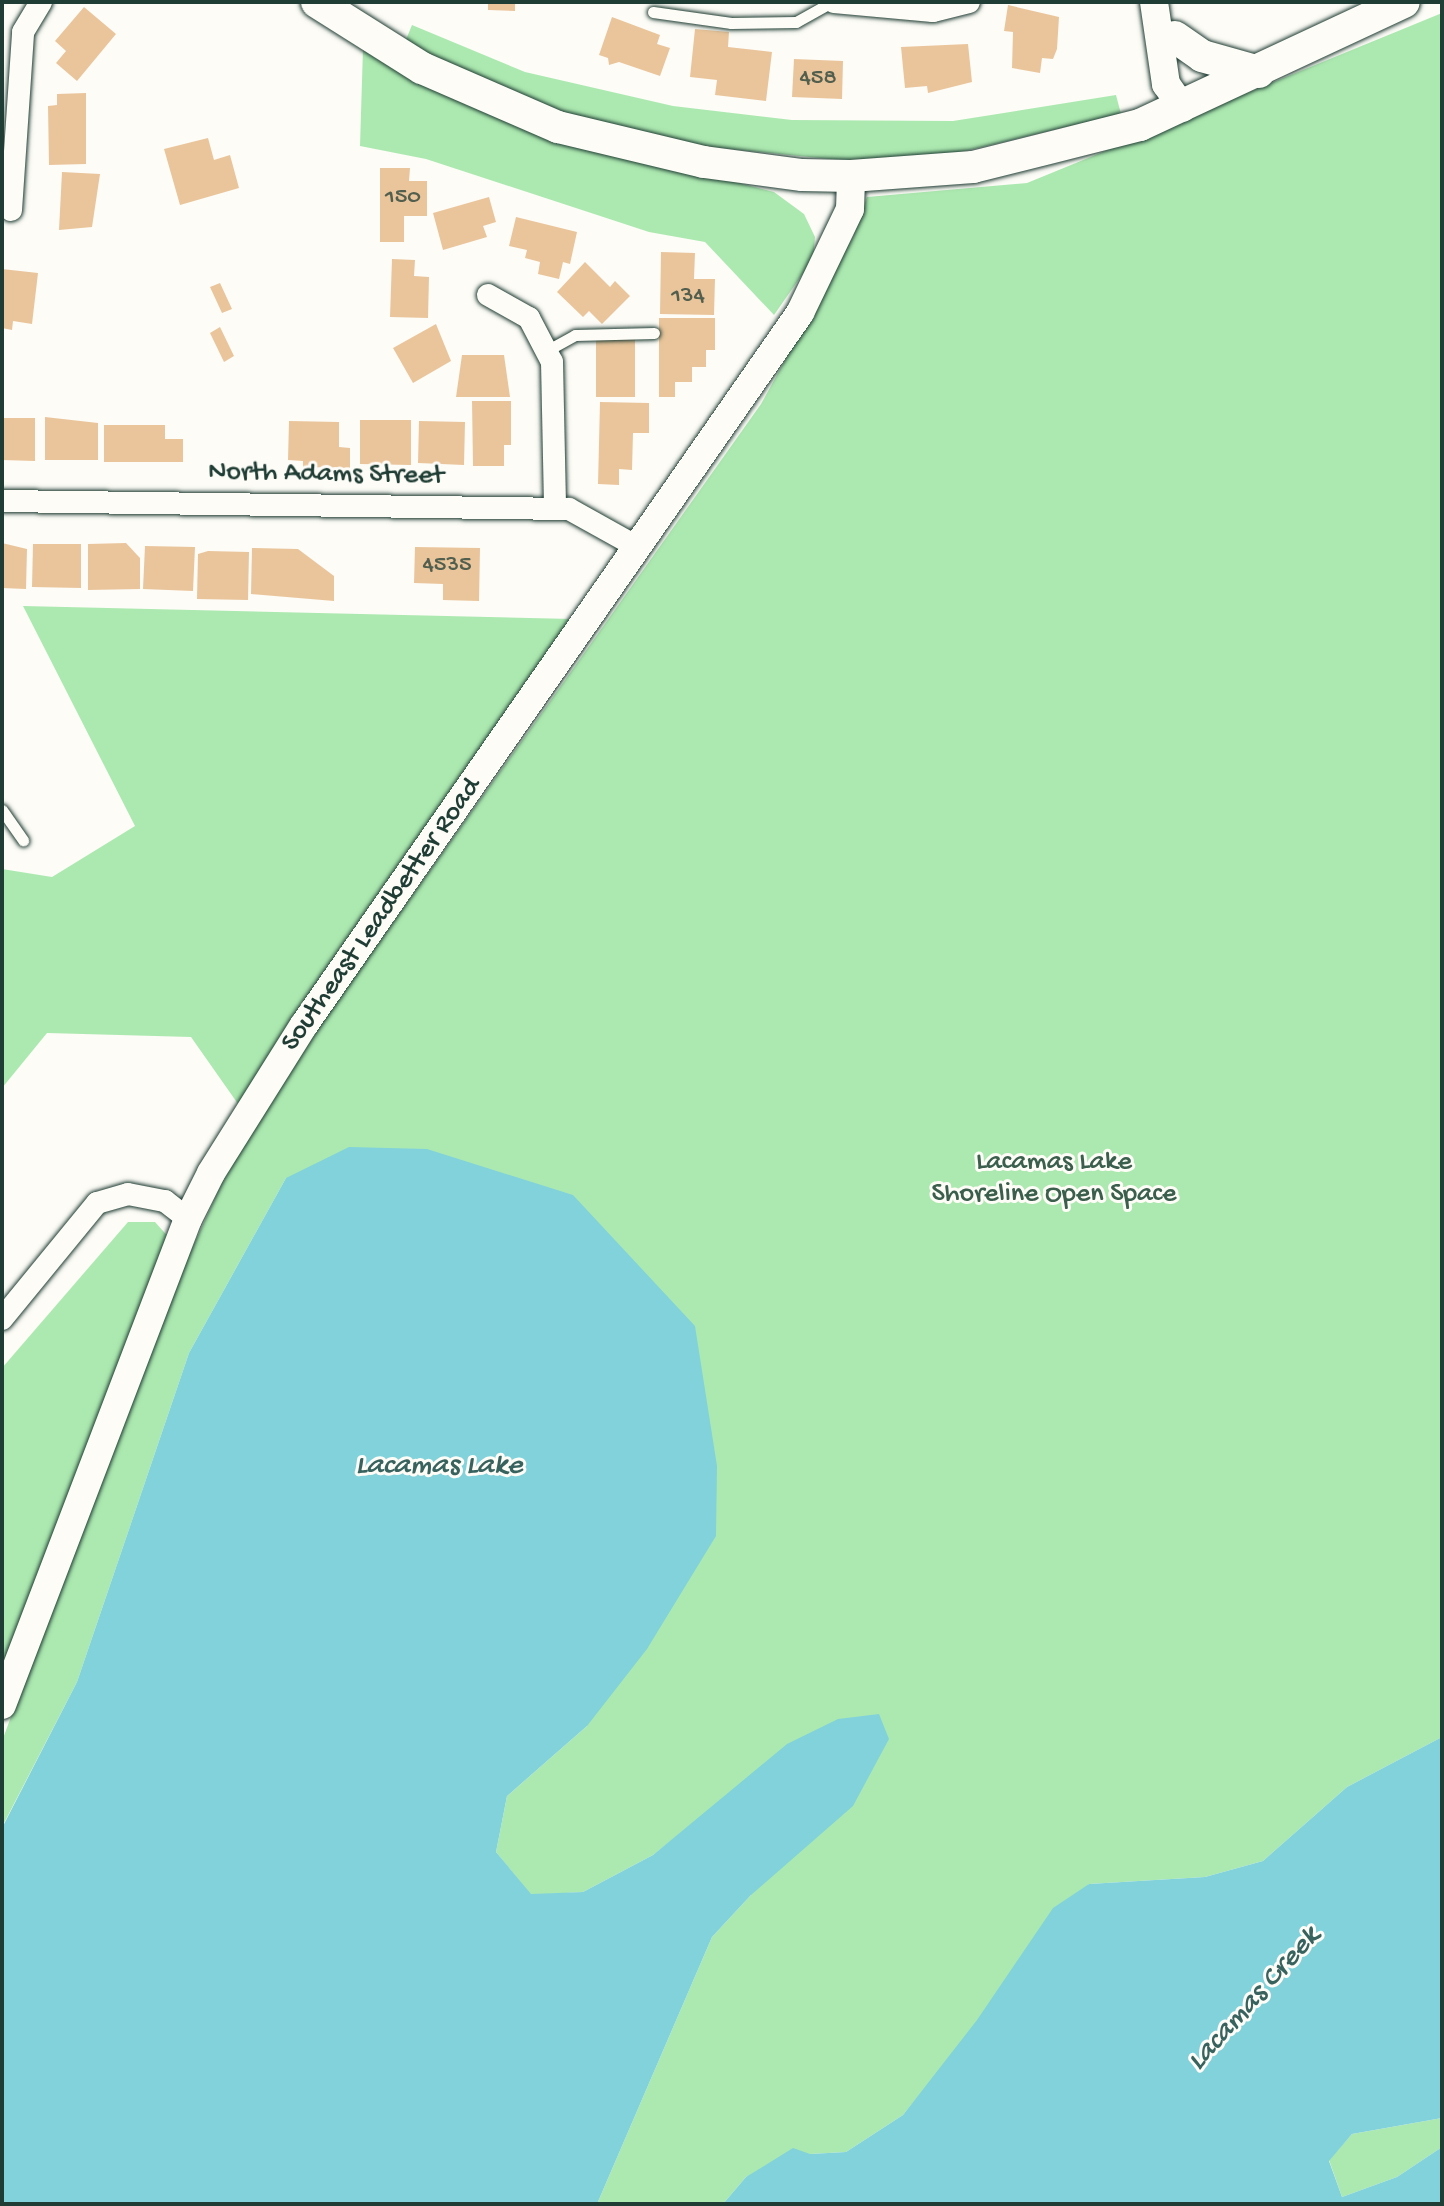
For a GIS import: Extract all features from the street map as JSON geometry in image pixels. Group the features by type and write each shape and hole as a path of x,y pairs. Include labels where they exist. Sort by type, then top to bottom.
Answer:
{"main road":[{"path":"317,2 422,68 558,127 704,162 802,175 851,176 973,167 1028,156 1183,108 1404,2"},
{"path":"1175,37 1202,56 1259,72"}],"street":[{"path":"11,210 23,32 41,2"},
{"path":"833,2 933,11 969,2"},
{"path":"1154,2 1166,84 1183,108"},
{"path":"1171,2 1175,37 1185,78 1183,108"},
{"name":"Southeast Leadbetter Road","path":"2,1705 188,1219 266,1081 639,548 813,293 850,209 851,176"},
{"path":"488,295 529,318 548,350 556,382 555,508"},
{"name":"North Adams Street","path":"2,501 555,508 589,516 639,548"},
{"path":"2,1319 97,1203 128,1194 165,1201 188,1219"}],"lane":[{"path":"653,12 731,23 796,22 833,2"},
{"path":"548,350 575,335 654,333"},
{"path":"2,810 23,840"}],"green space":[{"name":"Lacamas Lake Shoreline Open Space","path":"1442,13 1442,1737 1347,1787 1263,1861 1205,1877 1089,1884 903,2115 846,2152 810,2154 746,2177 723,2204 597,2204 712,1937 751,1895 720,1802 653,1855 583,1892 531,1895 496,1852 507,1796 587,1726 286,1178 189,1353 77,1682 2,1827 2,1741 156,1327 222,1183 339,984 377,945 761,404 853,237 867,197 1027,183"},
{"path":"412,25 525,72 673,106 792,120 953,121 1116,95 1121,114 931,159 839,160 689,145 611,133 403,47"},
{"path":"363,48 712,176 774,192 804,214 815,237 813,259 774,315 705,242 649,232 426,159 360,146"},
{"path":"23,606 573,619 243,1111 191,1037 47,1033 2,1088 2,869 52,877 135,826"},
{"path":"128,1222 155,1222 172,1241 2,1678 2,1368"},
{"path":"1442,2118 1442,2147 1397,2177 1342,2197 1329,2160 1352,2134"}],"water":[{"name":"Lacamas Lake","path":"349,1147 427,1149 573,1195 695,1326 717,1466 716,1536 647,1649 587,1726 507,1796 496,1852 531,1894 583,1892 653,1855 787,1744 838,1719 879,1714 889,1739 853,1806 751,1895 712,1937 597,2204 2,2204 2,1828 77,1682 189,1353 286,1178"},
{"name":"Lacamas Creek","path":"1442,1737 1442,2118 1352,2134 1329,2161 1342,2197 1397,2177 1442,2147 1442,2204 723,2204 746,2177 793,2148 810,2154 846,2152 903,2115 977,2020 1053,1908 1089,1884 1205,1877 1263,1861 1347,1787"}],"building":[{"path":"488,2 515,2 515,11 488,10"},
{"path":"1008,5 1059,17 1057,49 1053,59 1042,58 1040,73 1012,68 1013,32 1004,31"},
{"path":"84,7 116,34 77,81 56,63 66,51 55,41"},
{"path":"612,17 660,35 657,44 670,48 660,76 619,62 609,65 608,58 599,55"},
{"path":"695,29 729,32 728,47 772,52 766,101 715,95 717,80 690,77"},
{"path":"968,44 972,82 928,93 927,86 905,88 901,47"},
{"path":"794,59 843,61 842,99 792,97"},
{"path":"86,93 86,164 49,165 48,106 57,105 57,94"},
{"path":"208,138 214,160 230,155 239,188 180,205 164,149"},
{"path":"380,168 410,168 409,181 427,181 427,216 404,216 404,242 380,242"},
{"path":"62,172 100,174 92,227 59,230"},
{"path":"489,197 496,222 483,226 487,237 443,250 433,213"},
{"path":"516,217 577,232 570,264 563,262 559,279 538,274 540,262 525,258 527,250 509,246"},
{"path":"661,252 695,253 694,279 715,279 714,315 660,314"},
{"path":"392,259 415,260 414,276 429,277 428,318 390,317"},
{"path":"585,262 610,287 615,281 630,296 602,324 589,311 583,317 557,292"},
{"path":"2,269 38,273 32,324 13,321 12,330 2,328"},
{"path":"220,283 232,309 222,313 210,287"},
{"path":"659,318 715,318 715,350 706,350 706,367 692,367 692,382 675,382 675,397 659,397"},
{"path":"436,324 451,361 413,383 393,348"},
{"path":"220,327 234,356 224,362 210,333"},
{"path":"596,339 635,339 635,397 596,397"},
{"path":"462,355 504,355 510,397 456,397"},
{"path":"472,401 511,401 511,445 504,445 504,466 473,466"},
{"path":"600,402 649,403 649,433 633,433 632,470 619,469 619,485 598,484"},
{"path":"45,417 98,423 98,460 45,460"},
{"path":"2,418 35,418 35,461 2,460"},
{"path":"360,420 411,420 411,465 360,464"},
{"path":"289,421 339,422 339,447 350,448 350,468 303,467 303,461 288,460"},
{"path":"419,421 465,422 464,465 418,463"},
{"path":"104,425 165,425 165,439 183,439 183,462 104,462"},
{"path":"2,543 27,549 26,589 2,588"},
{"path":"126,543 140,558 140,589 88,590 88,544"},
{"path":"33,544 81,544 81,588 32,587"},
{"path":"145,546 195,547 193,591 143,589"},
{"path":"415,547 480,548 479,601 443,600 443,584 414,583"},
{"path":"252,548 298,549 334,576 334,601 251,594"},
{"path":"208,551 249,552 248,600 197,599 198,554"}]}
